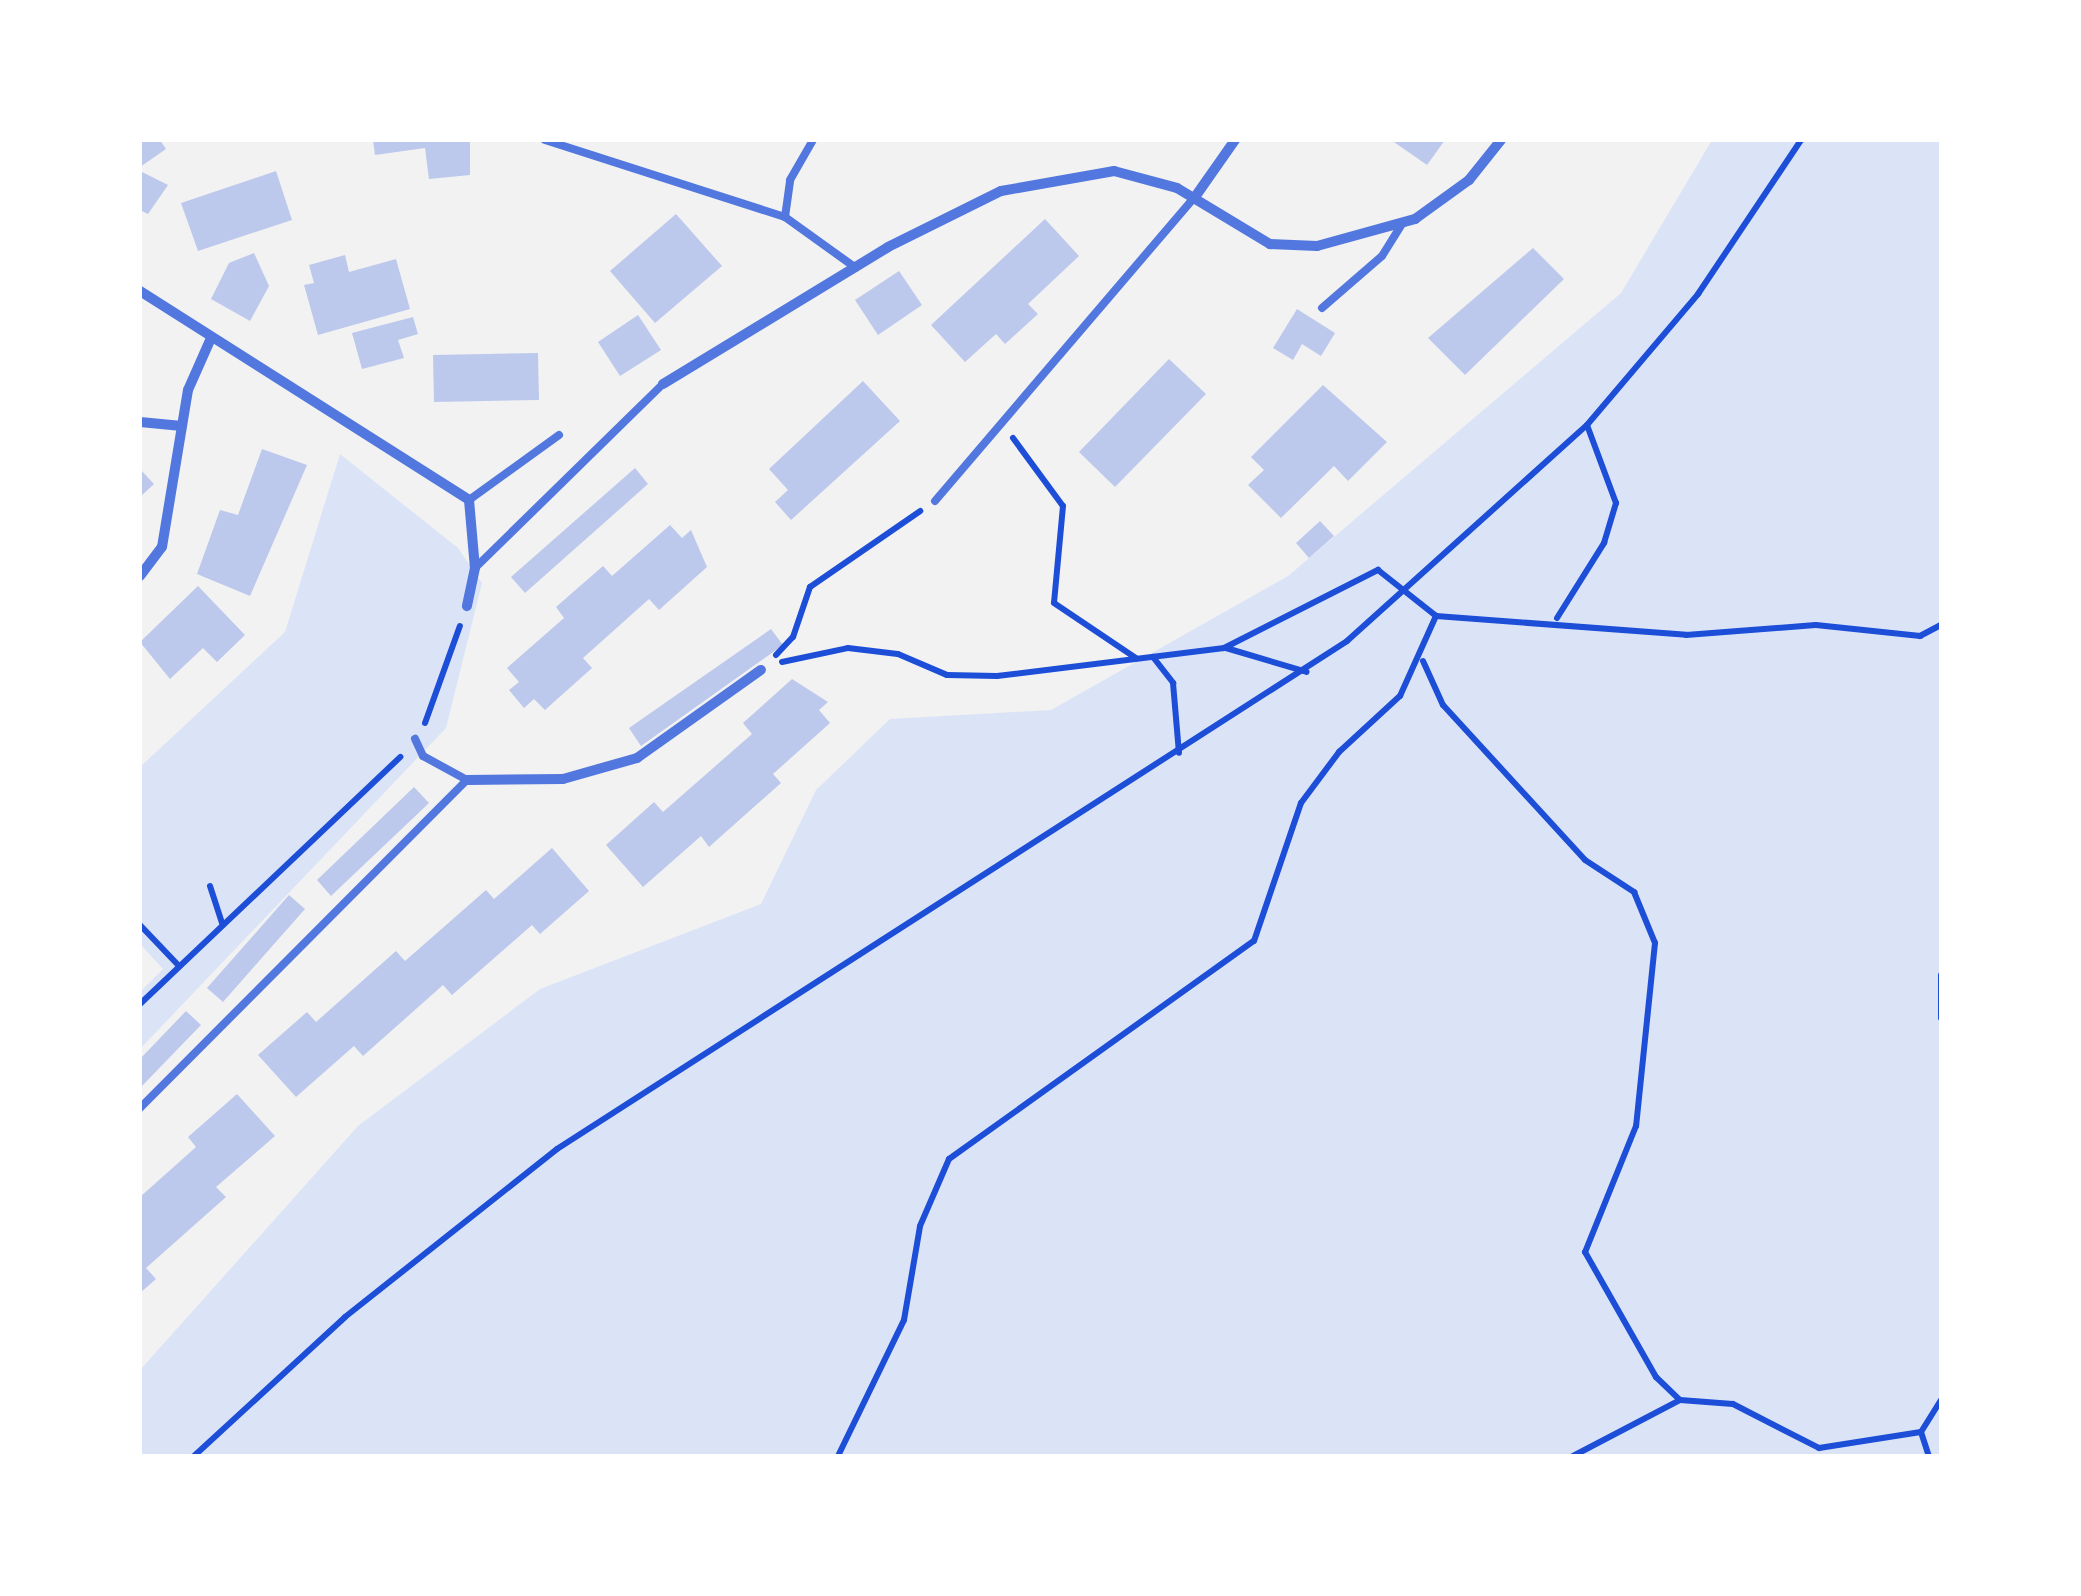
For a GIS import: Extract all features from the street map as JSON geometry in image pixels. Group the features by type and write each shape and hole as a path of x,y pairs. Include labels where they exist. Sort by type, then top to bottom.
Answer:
{"street":[{"path":"1195,197 1235,140"},
{"path":"663,384 856,268 978,201 1076,172 1133,174 1195,197 1236,230 1270,244 1317,246 1401,225 1468,180 1502,140"},
{"path":"140,291 469,500 475,568 467,606"},
{"path":"140,576 166,534 182,426 211,338"},
{"path":"140,422 182,426"},
{"path":"467,780 563,779 637,758 761,670"}],"lane":[{"path":"545,140 785,217 856,268"},
{"path":"785,217 790,180 813,140"},
{"path":"935,501 1195,197"},
{"path":"1322,308 1382,256 1401,225"},
{"path":"475,568 663,384"},
{"path":"469,500 559,435"},
{"path":"140,1108 467,780 422,756 415,739"}],"path":[{"path":"194,1456 345,1317 541,1160 1306,672 1480,529 1587,424 1698,294 1802,140"},
{"path":"1002,424 1063,506 1054,603 1137,658"},
{"path":"1557,618 1604,544 1616,503 1587,424"},
{"path":"761,670 793,637 810,587 935,501"},
{"path":"761,670 848,648 898,654 947,675 1224,648 1354,579 1393,574 1436,616 1557,618 1686,635 1816,625 1920,636 1941,625"},
{"path":"140,1004 415,739 467,606"},
{"path":"838,1456 904,1320 920,1226 950,1158 1254,941 1302,803 1422,660 1436,616"},
{"path":"1224,648 1306,672"},
{"path":"1152,656 1173,684 1179,753"},
{"path":"1422,660 1443,706 1585,860 1634,892 1655,943 1636,1126 1585,1252 1656,1377 1680,1400"},
{"path":"210,886 222,923"},
{"path":"140,925 179,966"},
{"path":"1941,974 1941,1018"},
{"path":"1573,1456 1680,1400 1733,1404 1820,1448 1920,1432 1941,1400"},
{"path":"1920,1432 1929,1456"}],"shaded area":[{"path":"1712,140 1941,140 1941,1456 140,1456 140,1370 358,1126 540,989 761,904 816,790 890,719 1051,710 1288,576 1621,293"},
{"path":"340,454 458,548 482,583 446,728 140,1049 140,992 163,969 140,944 140,767 285,632"}],"building":[{"path":"140,140 160,140 166,149 140,167"},
{"path":"373,140 470,140 470,175 429,179 425,148 375,155"},
{"path":"1391,140 1445,140 1427,165"},
{"path":"140,171 168,185 148,214 140,210"},
{"path":"276,171 292,220 198,251 181,203"},
{"path":"676,214 722,266 655,323 610,271"},
{"path":"1045,219 1079,256 1028,304 1038,314 1005,344 996,334 965,362 931,325"},
{"path":"1533,248 1564,279 1465,375 1428,338"},
{"path":"254,253 269,286 250,321 211,299 229,263"},
{"path":"345,255 349,272 396,259 410,309 318,335 304,285 314,283 309,265"},
{"path":"899,271 922,305 878,335 855,300"},
{"path":"1297,309 1335,333 1321,356 1302,344 1293,360 1273,348"},
{"path":"638,315 661,350 620,376 598,342"},
{"path":"413,317 418,334 398,340 404,358 362,369 352,333"},
{"path":"538,353 539,400 434,402 433,355"},
{"path":"1169,359 1206,394 1115,487 1079,452"},
{"path":"863,381 900,421 791,520 775,502 788,490 769,469"},
{"path":"1323,385 1387,442 1348,481 1334,466 1281,518 1248,485 1264,470 1251,457"},
{"path":"262,449 307,465 250,596 197,574 220,510 238,515"},
{"path":"635,468 648,484 525,593 511,577"},
{"path":"140,469 154,484 140,497"},
{"path":"1320,521 1334,536 1309,558 1296,543"},
{"path":"670,525 682,538 691,530 707,567 659,610 649,599 583,658 592,668 545,710 534,699 524,708 509,690 519,682 507,668 564,618 556,607 603,566 612,576"},
{"path":"198,586 245,635 217,662 203,648 170,679 140,642"},
{"path":"771,629 783,645 641,746 629,728"},
{"path":"792,679 828,702 819,710 830,723 773,774 781,783 709,847 701,836 643,887 606,845 654,802 663,812 752,734 743,723"},
{"path":"414,787 429,803 331,896 317,880"},
{"path":"552,848 589,891 540,934 532,925 452,995 443,985 363,1056 354,1046 296,1097 258,1055 307,1012 316,1022 396,951 405,961 486,890 494,899"},
{"path":"289,895 305,909 223,1002 207,988"},
{"path":"186,1011 201,1025 140,1088 140,1059"},
{"path":"237,1094 275,1136 216,1187 226,1197 146,1268 156,1279 140,1293 140,1197 196,1147 188,1137"}]}
